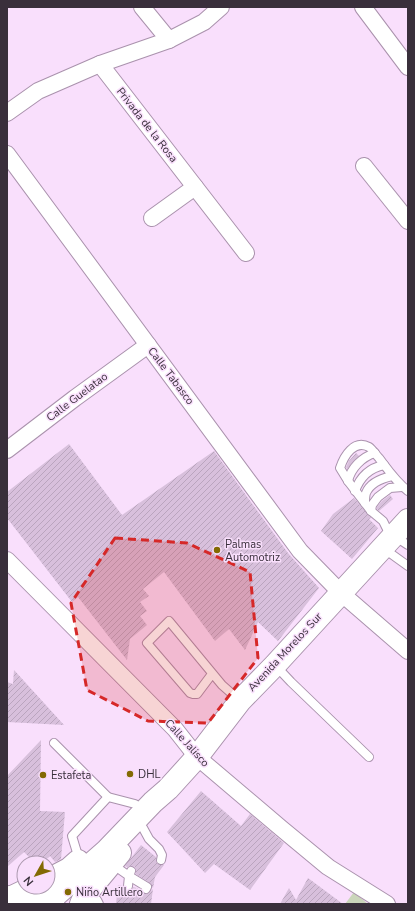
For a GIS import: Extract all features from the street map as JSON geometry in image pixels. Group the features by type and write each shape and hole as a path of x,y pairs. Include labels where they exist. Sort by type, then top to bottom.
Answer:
{"main road":[{"name":"Avenida Morelos Sur","path":"69,897 106,851 153,802 168,789 197,757 240,701 341,593 398,537"},
{"name":"Avenida Morelos Sur","path":"69,897 124,870 161,807 168,789"},
{"path":"9,897 69,897 69,869 135,804 168,789"}],"street":[{"path":"142,7 169,40"},
{"path":"7,112 38,91 100,64 169,40 204,22 222,7"},
{"path":"363,7 408,66"},
{"name":"Privada de la Rosa","path":"100,64 246,253"},
{"name":"Calle Tabasco","path":"7,154 300,551 341,593 408,651"},
{"path":"364,166 408,221"},
{"path":"152,218 195,187"},
{"name":"Calle Guelatao","path":"7,450 148,345"},
{"name":"Calle Jalisco","path":"7,560 175,729 197,757 328,867 387,904"}],"lane":[{"path":"405,489 392,476 369,447 362,445 353,447 344,457 340,468 365,503 383,521 388,529 398,537 408,566"},
{"path":"348,481 350,474 356,466 367,456 375,453"},
{"path":"355,491 363,476 376,467 384,465"},
{"path":"365,503 366,493 371,487 382,478 392,476"},
{"path":"372,511 372,504 390,488 405,489"},
{"path":"212,674 197,694 193,694 147,644 168,621 212,674 240,701"},
{"path":"275,665 369,757"},
{"path":"54,743 108,797 135,804"},
{"path":"79,860 72,836 108,797"},
{"path":"146,834 149,845 147,850"},
{"path":"146,834 162,854 160,860"},
{"path":"124,870 147,886"},
{"path":"124,870 128,886"}],"highlighted area":[{"path":"115,538 187,543 250,572 258,658 208,723 148,721 87,690 71,603"}],"green space":[{"path":"354,892 368,904 345,904"}],"building":[{"path":"69,444 122,515 214,451 288,553 319,588 278,641 258,622 245,650 229,629 215,641 164,572 143,589 149,596 140,602 147,611 140,616 147,625 130,639 127,660 78,597 72,602 7,518 7,492"},
{"path":"356,453 359,456 347,469 346,467 349,461"},
{"path":"390,495 393,499 379,511 377,507"},
{"path":"354,498 371,518 369,519 378,528 352,559 321,531 333,514"},
{"path":"14,670 64,725 7,722 7,682 13,684"},
{"path":"41,740 40,811 65,812 61,859 56,862 56,855 27,855 24,852 21,855 16,855 16,859 7,867 7,776"},
{"path":"201,791 241,826 250,814 284,843 250,890 214,864 205,873 167,832"},
{"path":"141,845 156,857 158,864 164,865 155,877 153,888 150,883 136,874 135,867 125,866"},
{"path":"308,878 343,904 280,904 289,888 296,900"},
{"path":"118,885 123,886 124,890 127,891 131,891 133,887 137,888 143,894 149,893 153,889 151,904 116,904"}],"place":[{"name":"Palmas Automotriz","path":"217,550"},
{"name":"DHL","path":"130,774"},
{"name":"Estafeta","path":"43,775"},
{"name":"Niño Artillero","path":"68,892"}]}
